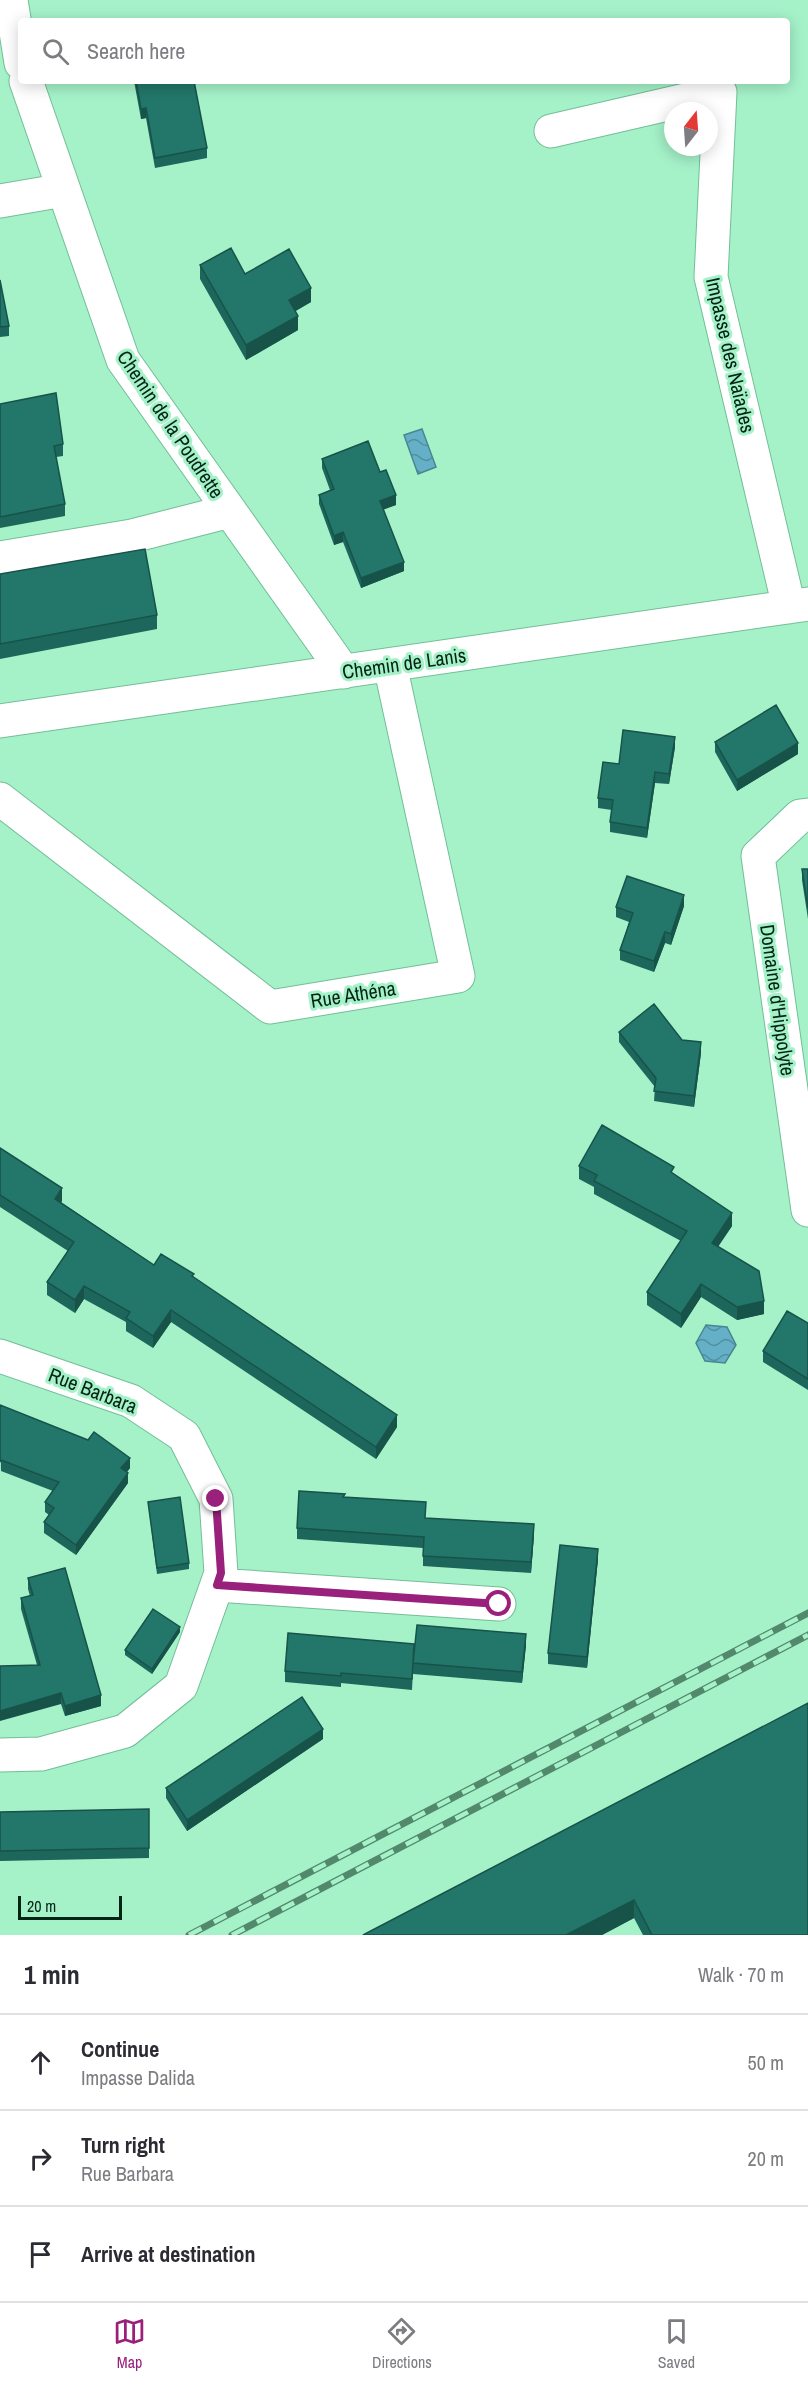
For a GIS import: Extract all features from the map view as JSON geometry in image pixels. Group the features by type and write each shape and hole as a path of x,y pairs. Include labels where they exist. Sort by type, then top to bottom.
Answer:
{"street":[{"path":"11,0 18,44"},
{"name":"Chemin de la Poudrette","path":"27,84 123,360 344,672"},
{"name":"Impasse des Naïades","path":"551,131 720,92 711,277 798,605"},
{"path":"0,201 64,190"},
{"path":"0,558 132,536 230,511"},
{"name":"Chemin de Lanis","path":"0,721 798,605"},
{"name":"Rue Athéna","path":"0,799 270,1007 459,976 390,665"},
{"name":"Domaine d'Hippolyte","path":"808,815 800,816 758,856 808,1210"},
{"name":"Rue Barbara","path":"0,1356 131,1401 184,1436 216,1499 221,1573 181,1686 125,1731 41,1754 0,1755"},
{"path":"217,1585 499,1604"}],"water":[{"path":"422,429 436,467 418,474 404,435"},
{"path":"706,1325 727,1327 736,1345 725,1363 705,1361 696,1343"}],"building":[{"path":"137,84 195,84 207,148 155,158 146,108 141,109"},
{"path":"231,248 245,274 289,249 311,288 289,300 298,316 246,345 200,265"},
{"path":"0,280 9,326 0,327"},
{"path":"56,393 63,444 54,446 65,504 0,517 0,404"},
{"path":"368,441 380,472 386,470 396,495 380,501 404,562 361,578 343,532 334,536 319,495 334,489 322,459"},
{"path":"145,549 157,615 0,644 0,574"},
{"path":"776,705 798,743 737,780 715,742"},
{"path":"623,730 675,737 669,774 655,772 647,828 610,822 613,800 598,798 603,762 619,764"},
{"path":"802,869 808,869 808,909"},
{"path":"627,876 684,895 671,934 665,932 654,961 620,950 633,913 616,907"},
{"path":"654,1004 682,1040 701,1042 694,1096 654,1091 656,1078 619,1032"},
{"path":"602,1125 674,1167 671,1172 732,1213 712,1243 759,1271 764,1301 737,1307 701,1284 681,1314 647,1292 687,1231 594,1181 597,1175 579,1166"},
{"path":"0,1148 62,1188 55,1199 154,1265 161,1254 194,1274 192,1276 397,1415 376,1447 171,1310 153,1336 126,1318 130,1312 84,1286 75,1300 47,1282 74,1242 0,1195"},
{"path":"787,1311 808,1323 808,1379 763,1351"},
{"path":"0,1405 88,1440 94,1432 130,1458 121,1468 128,1473 76,1545 44,1522 54,1508 45,1502 59,1482 1,1460 0,1462"},
{"path":"299,1491 345,1494 343,1497 426,1502 425,1518 534,1524 531,1562 423,1556 424,1537 297,1528"},
{"path":"180,1497 189,1563 157,1568 148,1502"},
{"path":"560,1545 598,1549 587,1657 548,1653"},
{"path":"65,1568 101,1695 65,1706 61,1693 0,1711 0,1666 40,1665 21,1598 33,1595 28,1578"},
{"path":"153,1609 180,1627 152,1669 125,1650"},
{"path":"417,1625 526,1634 522,1672 413,1663"},
{"path":"288,1633 414,1644 412,1679 285,1671"},
{"path":"302,1697 323,1729 187,1820 166,1788"},
{"path":"808,1703 808,1935 652,1935 634,1900 566,1935 363,1935"},
{"path":"149,1809 149,1848 0,1851 0,1812"}],"railway":[{"path":"189,1935 808,1613"},
{"path":"232,1935 808,1635"}],"route":[{"path":"216,1499 221,1573 217,1585 499,1604"}]}
